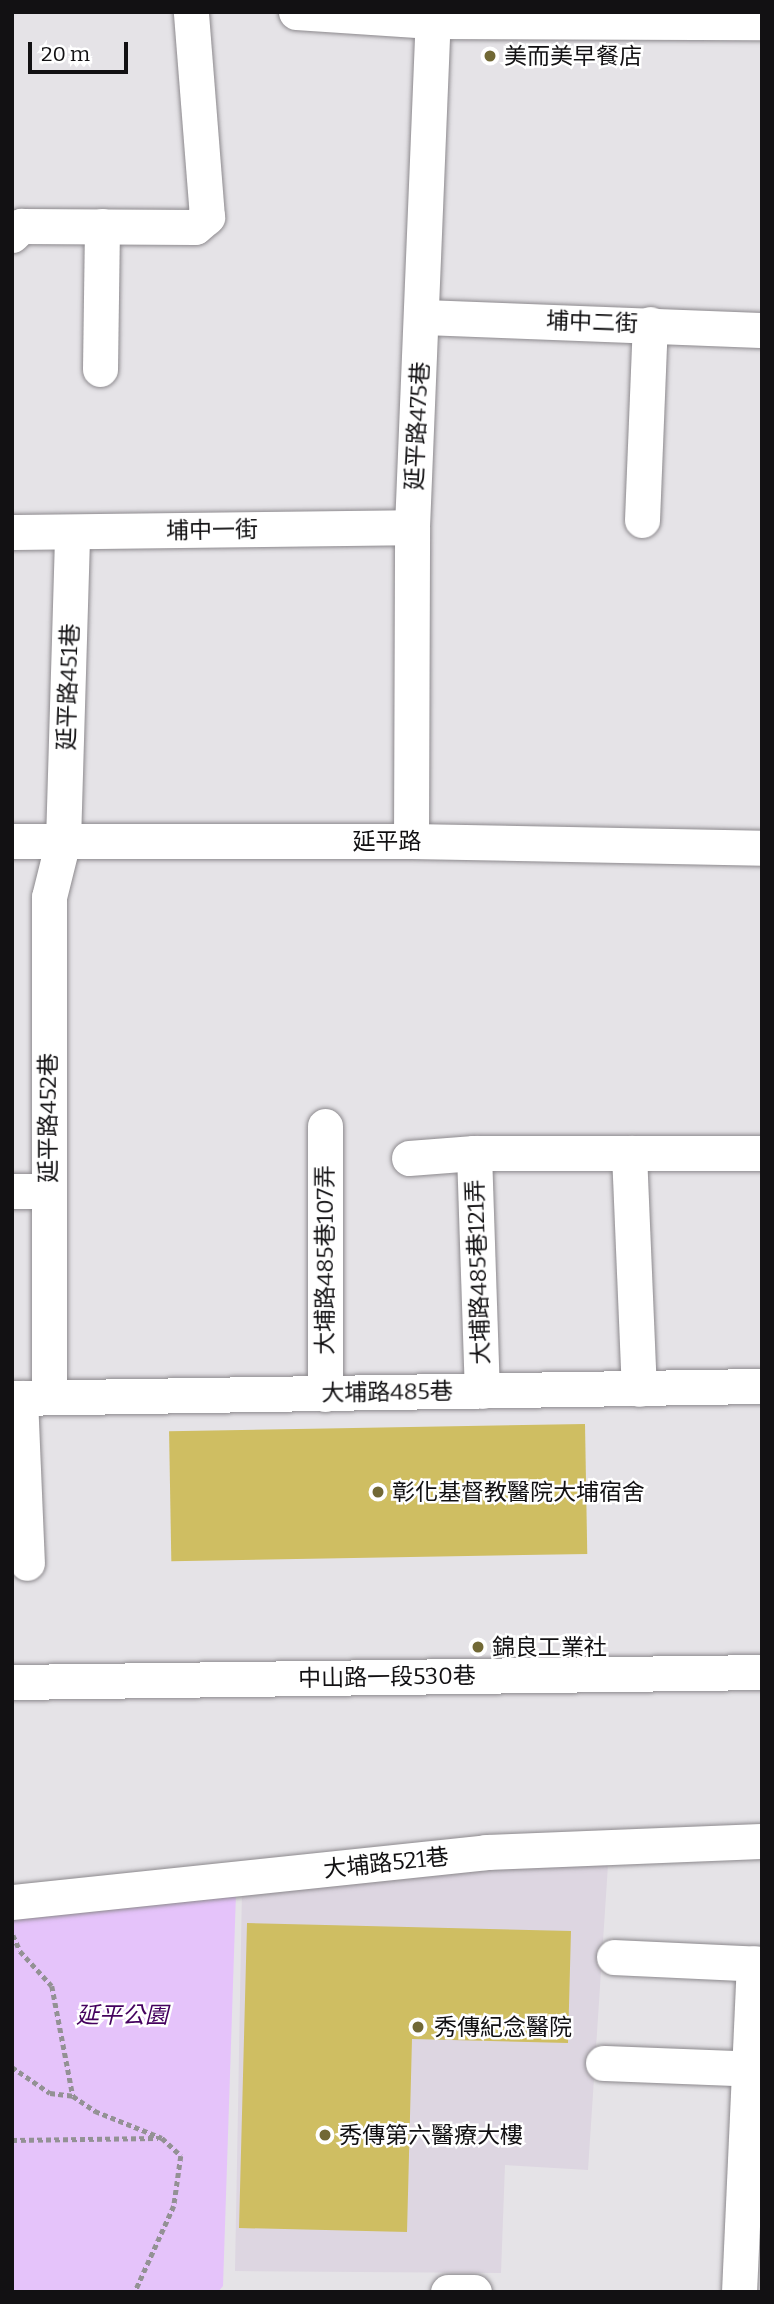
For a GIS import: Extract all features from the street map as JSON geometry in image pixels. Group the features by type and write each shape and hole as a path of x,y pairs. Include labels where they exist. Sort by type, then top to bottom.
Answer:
{"street":[{"path":"12,236 21,226 195,228 207,217 191,12"},
{"path":"296,12 657,25 762,22"},
{"name":"延平路475巷","path":"411,841 412,527 433,17"},
{"path":"100,369 102,226"},
{"name":"埔中二街","path":"422,317 762,330"},
{"path":"642,520 650,324"},
{"name":"埔中一街","path":"12,532 412,527"},
{"name":"延平路451巷","path":"63,841 72,533"},
{"name":"延平路","path":"12,841 411,841 762,848"},
{"name":"延平路452巷","path":"27,1563 27,1397 47,1191 49,897 63,841"},
{"name":"大埔路485巷107弄","path":"325,1126 325,1394"},
{"path":"409,1158 474,1153 762,1153"},
{"name":"大埔路485巷121弄","path":"474,1153 482,1391"},
{"path":"629,1153 639,1389"},
{"path":"12,1191 47,1191"},
{"name":"大埔路485巷","path":"27,1397 762,1386"},
{"name":"中山路一段530巷","path":"12,1682 762,1672"},
{"name":"大埔路521巷","path":"12,1902 485,1852 762,1842"},
{"path":"614,1957 758,1963 755,2069 739,2292"},
{"path":"603,2063 755,2069"},
{"path":"448,2292 474,2292"}],"path":[{"path":"12,1933 20,1951 52,1986 73,2096"},
{"path":"12,2067 50,2093 73,2096 95,2111 162,2138 181,2156 174,2206 135,2292"},
{"path":"12,2140 162,2138"}],"shaded area":[{"name":"秀傳紀念醫院","path":"608,1865 588,2170 505,2165 501,2273 235,2271 242,1889 491,1866"}],"green space":[{"name":"延平公園","path":"236,1893 223,2286 218,2292 12,2292 12,1917"}],"building":[{"name":"彰化基督教醫院大埔宿舍","path":"585,1424 587,1554 171,1561 169,1431"},
{"name":"秀傳第六醫療大樓","path":"247,1923 571,1931 568,2043 412,2039 407,2232 239,2228"}],"place":[{"name":"美而美早餐店","path":"490,56"},
{"name":"彰化基督教醫院大埔宿舍","path":"378,1492"},
{"name":"錦良工業社","path":"478,1647"},
{"name":"秀傳紀念醫院","path":"418,2027"},
{"name":"秀傳第六醫療大樓","path":"325,2135"}]}
